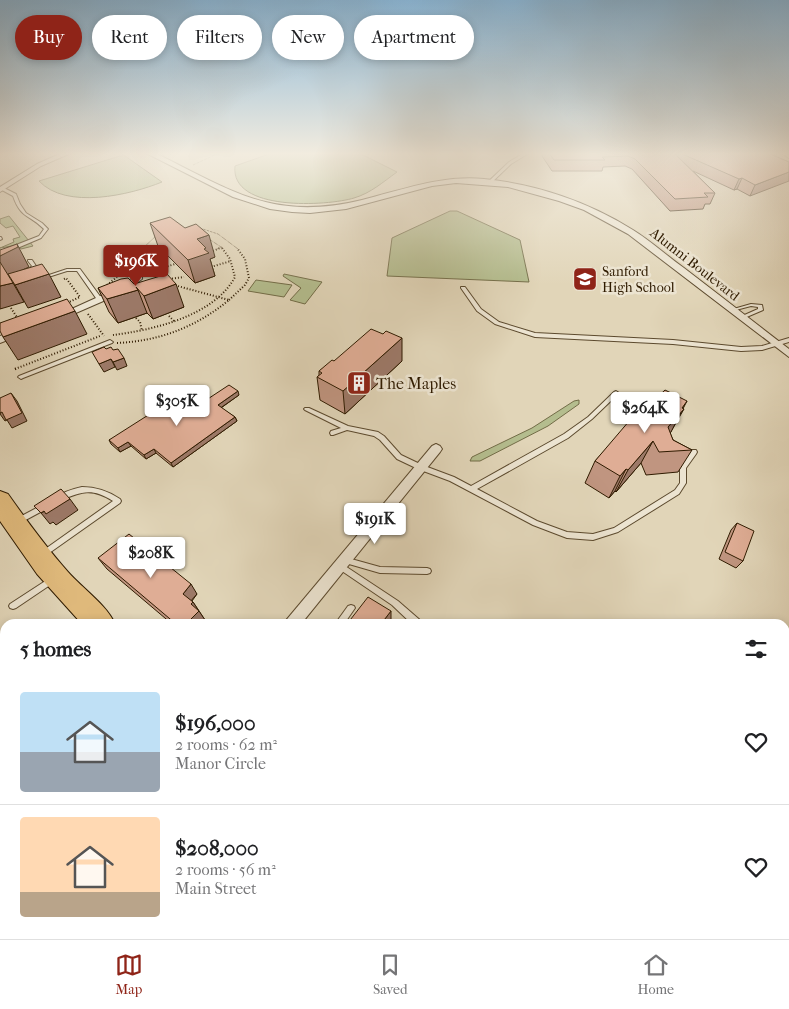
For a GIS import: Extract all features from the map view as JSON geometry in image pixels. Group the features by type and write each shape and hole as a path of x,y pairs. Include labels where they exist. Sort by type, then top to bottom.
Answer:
{"highway":[{"path":"0,501 56,577 96,619"}],"street":[{"name":"Alumni Boulevard","path":"238,197 249,202 269,207 294,210 343,208 385,197"},
{"name":"Alumni Boulevard","path":"555,197 605,217 640,238 789,354"},
{"path":"98,297 83,308 51,316 98,297 121,290 139,277"},
{"path":"0,330 23,324"},
{"path":"0,340 23,324"},
{"path":"295,619 436,449"}],"lane":[{"path":"6,250 14,250 44,234 46,229 24,215 16,197"},
{"path":"25,274 34,266 30,261"},
{"path":"110,264 116,271 139,277"},
{"path":"38,279 67,270 78,270 98,297"},
{"path":"463,288 479,310 497,324 535,335 673,342 741,349 762,348 789,340"},
{"path":"732,310 751,305 760,306 760,310 742,318"},
{"path":"21,377 110,342"},
{"path":"472,488 566,436 590,418 616,393"},
{"path":"307,408 347,428 376,434 399,457 472,488 554,532 578,537 593,537 616,530 677,492 683,484 683,468 694,452"},
{"path":"333,433 347,428"},
{"path":"15,523 67,494 89,488 100,491 118,501 39,556"},
{"path":"342,563 380,570 427,571"},
{"path":"342,563 395,603 413,619"},
{"path":"13,606 56,577"},
{"path":"343,619 351,608"}],"path":[{"path":"83,308 110,342 130,342 180,331 212,314 244,285 248,278 244,257 229,239 196,228"},
{"path":"158,235 144,245 139,252 137,261 139,277 229,300"},
{"path":"15,369 104,336 142,331 175,322 197,313 230,286 235,277 231,261 222,247 205,237"},
{"path":"213,251 222,247"},
{"path":"145,265 150,258 162,254"},
{"path":"159,269 186,260"},
{"path":"211,267 231,261"},
{"path":"161,278 177,280 184,277"},
{"path":"58,281 66,278 80,297 62,304"},
{"path":"11,308 23,324"},
{"path":"169,316 175,322"},
{"path":"136,318 140,322 142,331"}],"green space":[{"path":"261,197 358,197 341,201 304,204"},
{"path":"450,211 457,211 520,240 529,282 387,276 392,238"},
{"path":"9,216 33,246 21,249 18,245 0,248 14,242 13,239 20,237 13,226 6,228 0,223 0,219"},
{"path":"284,274 322,282 305,304 290,300 301,288 283,276"},
{"path":"256,280 292,285 284,297 248,291"},
{"path":"579,400 579,404 548,426 480,461 470,461 472,457 532,428 574,401"}],"building":[{"path":"673,197 708,197 675,199"},
{"path":"170,217 185,228 196,224 209,235 197,239 209,253 188,260 150,223"},
{"path":"17,244 18,247 0,256 0,250"},
{"path":"0,262 13,283 0,286"},
{"path":"42,264 49,274 15,285 8,274"},
{"path":"167,274 176,284 144,296 136,287 138,290 107,299 98,288 121,279 128,278 134,284"},
{"path":"67,299 75,311 3,337 0,331 0,323"},
{"path":"371,329 383,334 386,331 402,338 343,391 317,377 322,373 319,371 332,360 334,361"},
{"path":"104,347 106,349 111,347 113,350 118,349 124,358 113,362 111,359 99,364 92,352"},
{"path":"229,385 238,391 218,405 235,417 171,463 154,449 144,455 128,442 118,448 109,440 175,398 191,410"},
{"path":"665,390 687,401 682,408 684,409 668,427 673,440 692,450 659,452 653,441 628,470 626,469 620,476 595,461 630,420 632,421"},
{"path":"11,393 22,413 6,420 2,412 0,413 0,398"},
{"path":"61,489 70,499 46,514 44,511 41,513 34,506"},
{"path":"737,523 754,531 743,561 725,552"},
{"path":"129,534 191,584 183,594 193,602 191,604 199,611 191,619 170,619 98,558"},
{"path":"368,597 391,611 385,619 351,619"}],"place":[{"name":"Sanford High School","path":"585,279"},
{"name":"The Maples","path":"359,383"}]}
